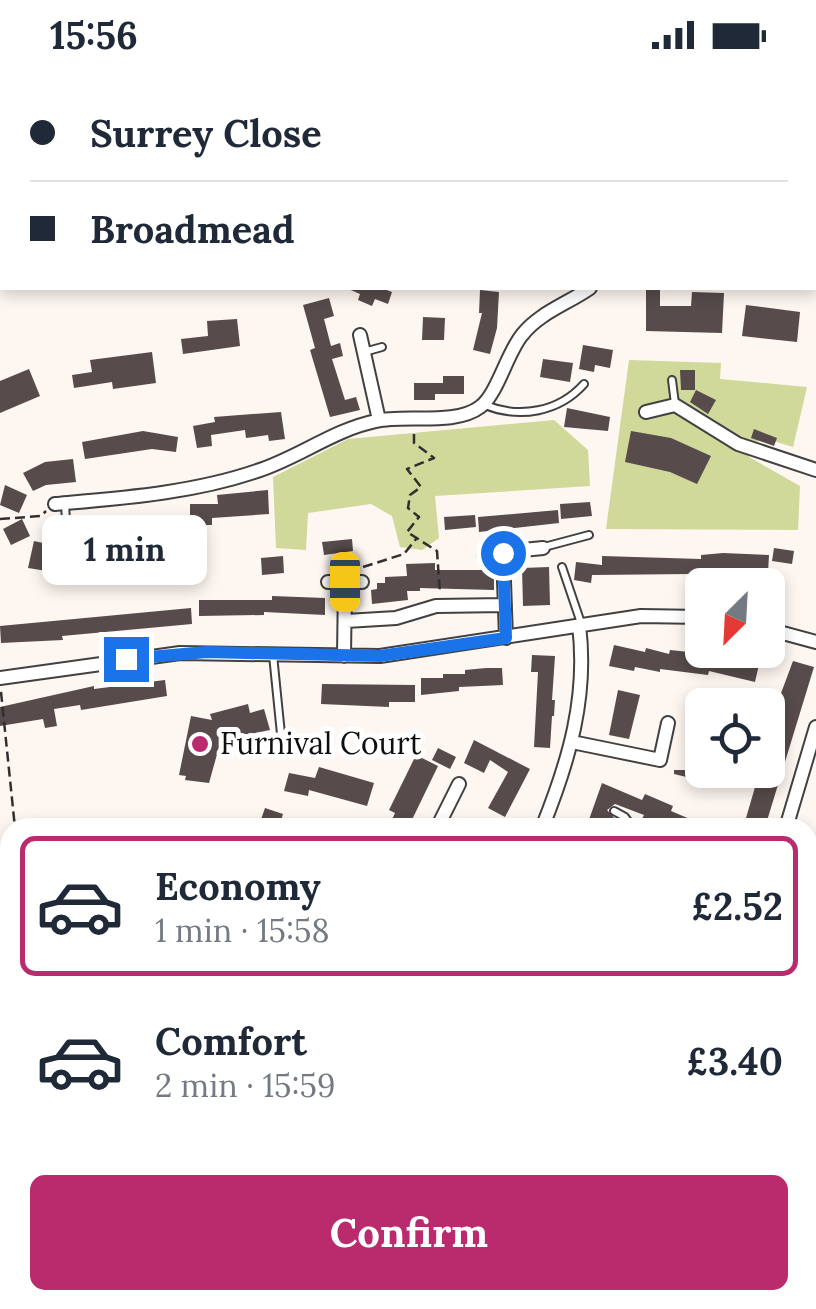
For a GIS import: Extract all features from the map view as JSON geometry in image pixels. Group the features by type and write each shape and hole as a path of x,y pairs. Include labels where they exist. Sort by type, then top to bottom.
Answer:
{"street":[{"path":"60,504 145,496 258,471 329,436 379,420 470,413 484,405 521,336 539,318 587,290"},
{"path":"360,335 379,420"},
{"path":"646,412 675,405 738,444 811,470"},
{"path":"484,554 542,548"},
{"path":"503,553 506,638"},
{"path":"328,582 362,582"},
{"path":"344,656 345,582"},
{"path":"346,621 396,618 441,606 504,605"},
{"path":"0,679 180,653 380,656 641,616 685,617"},
{"path":"546,818 566,770 579,713 583,654 580,625"},
{"path":"785,634 816,642"},
{"path":"572,742 660,760 668,723"},
{"path":"789,818 816,728"},
{"path":"443,818 458,784"}],"lane":[{"path":"364,352 382,347"},
{"path":"672,380 675,405"},
{"path":"484,405 506,412 546,410 574,395 584,384"},
{"path":"60,504 66,521"},
{"path":"542,548 589,535"},
{"path":"562,568 580,625"},
{"path":"273,654 281,734"},
{"path":"614,812 626,818"}],"path":[{"path":"413,420 414,444 434,458 406,469 421,487 410,494 408,508 419,517 407,532 437,550 441,606"},
{"path":"0,519 40,516 60,504"},
{"path":"345,582 360,568 404,554 417,538"},
{"path":"0,679 14,818"}],"green space":[{"path":"629,360 721,363 720,379 807,387 793,447 760,437 749,457 800,486 798,530 606,529"},
{"path":"554,420 588,450 590,486 435,496 439,538 422,550 400,547 392,516 371,504 308,513 306,550 276,548 273,477 348,439"}],"building":[{"path":"351,290 392,292 388,304 375,299 372,306 358,300 360,294"},
{"path":"480,290 499,292 497,328 490,354 473,350 482,313"},
{"path":"646,290 660,290 660,306 691,306 692,292 724,293 722,333 646,331"},
{"path":"329,298 334,316 324,319 331,346 340,343 343,356 332,359 345,400 356,397 360,410 330,417 310,350 315,348 303,305"},
{"path":"746,305 800,312 797,342 742,336"},
{"path":"423,317 445,318 444,340 422,340"},
{"path":"237,319 240,346 183,354 181,339 208,336 207,321"},
{"path":"583,345 613,350 610,368 595,365 594,372 579,369"},
{"path":"152,352 156,383 113,389 112,382 74,388 72,375 92,372 90,360"},
{"path":"543,359 573,363 570,382 540,377"},
{"path":"29,369 40,396 0,413 0,381"},
{"path":"680,370 695,370 695,390 681,390"},
{"path":"443,376 464,376 464,394 435,394 435,400 414,400 414,383 443,383"},
{"path":"696,390 716,400 708,414 690,402"},
{"path":"567,408 610,417 608,431 564,427"},
{"path":"281,412 285,439 269,441 268,435 246,438 245,430 211,435 212,446 197,448 193,426 215,422 214,417"},
{"path":"754,429 777,438 774,446 751,438"},
{"path":"143,431 178,437 176,452 152,449 85,459 82,442"},
{"path":"631,431 671,438 711,456 697,484 670,472 625,462"},
{"path":"73,459 76,482 46,485 33,491 23,473 45,462"},
{"path":"5,485 27,495 19,513 0,505"},
{"path":"268,490 269,514 212,518 212,525 190,525 190,504 218,504 217,495"},
{"path":"590,502 592,516 561,519 560,504"},
{"path":"558,510 559,523 479,532 478,517"},
{"path":"475,515 476,527 445,530 444,517"},
{"path":"22,519 30,536 11,545 3,529"},
{"path":"153,525 153,534 182,534 182,554 160,554 160,546 82,548 85,554 50,559 47,571 28,568 34,541 61,547 60,539 98,534 98,528"},
{"path":"352,539 353,551 324,555 322,542"},
{"path":"774,548 794,551 792,564 772,561"},
{"path":"701,555 769,555 768,568 685,568 685,574 592,575 591,583 574,580 576,562 602,565 602,556 701,559"},
{"path":"283,556 284,573 262,575 261,558"},
{"path":"435,563 435,570 494,570 494,590 420,588 407,591 408,600 372,604 371,590 377,589 377,583 385,583 385,577 407,576 406,564"},
{"path":"549,567 550,605 523,606 522,568"},
{"path":"272,596 325,598 325,615 264,612 199,616 199,600 272,600"},
{"path":"191,608 192,624 62,636 63,640 1,643 0,626"},
{"path":"614,645 645,652 646,648 669,654 670,650 685,652 685,668 758,668 755,682 709,671 708,675 609,666"},
{"path":"532,655 555,656 550,748 534,747 538,672 531,672"},
{"path":"793,661 814,667 785,762 783,688"},
{"path":"502,668 503,685 459,687 459,691 421,695 421,678 443,678 443,674 465,674 465,670"},
{"path":"165,680 167,696 81,710 80,705 54,709 57,726 45,728 43,719 0,726 0,707 94,686"},
{"path":"322,684 415,685 415,702 389,702 389,707 321,704"},
{"path":"618,690 640,695 629,739 609,735"},
{"name":"Furnival Court","path":"248,704 250,713 264,709 270,730 221,740 209,783 185,780 186,776 179,775 191,716 212,720 210,714"},
{"path":"474,740 530,769 505,817 488,808 508,772 490,760 484,773 464,763"},
{"path":"438,748 456,757 450,769 432,760"},
{"path":"416,755 438,766 413,818 393,818 395,813 389,810"},
{"path":"319,767 374,783 367,806 309,790 308,796 284,791 289,773 315,778"},
{"path":"602,783 642,800 645,794 673,806 671,811 687,818 642,818 644,815 615,804 607,810 614,818 590,818"},
{"path":"755,788 777,788 768,818 746,818"},
{"path":"265,808 283,814 282,818 262,818"}],"place":[{"name":"Furnival Court","path":"200,744"}],"route":[{"path":"126,659 207,652 380,656 506,638 503,553"}]}
